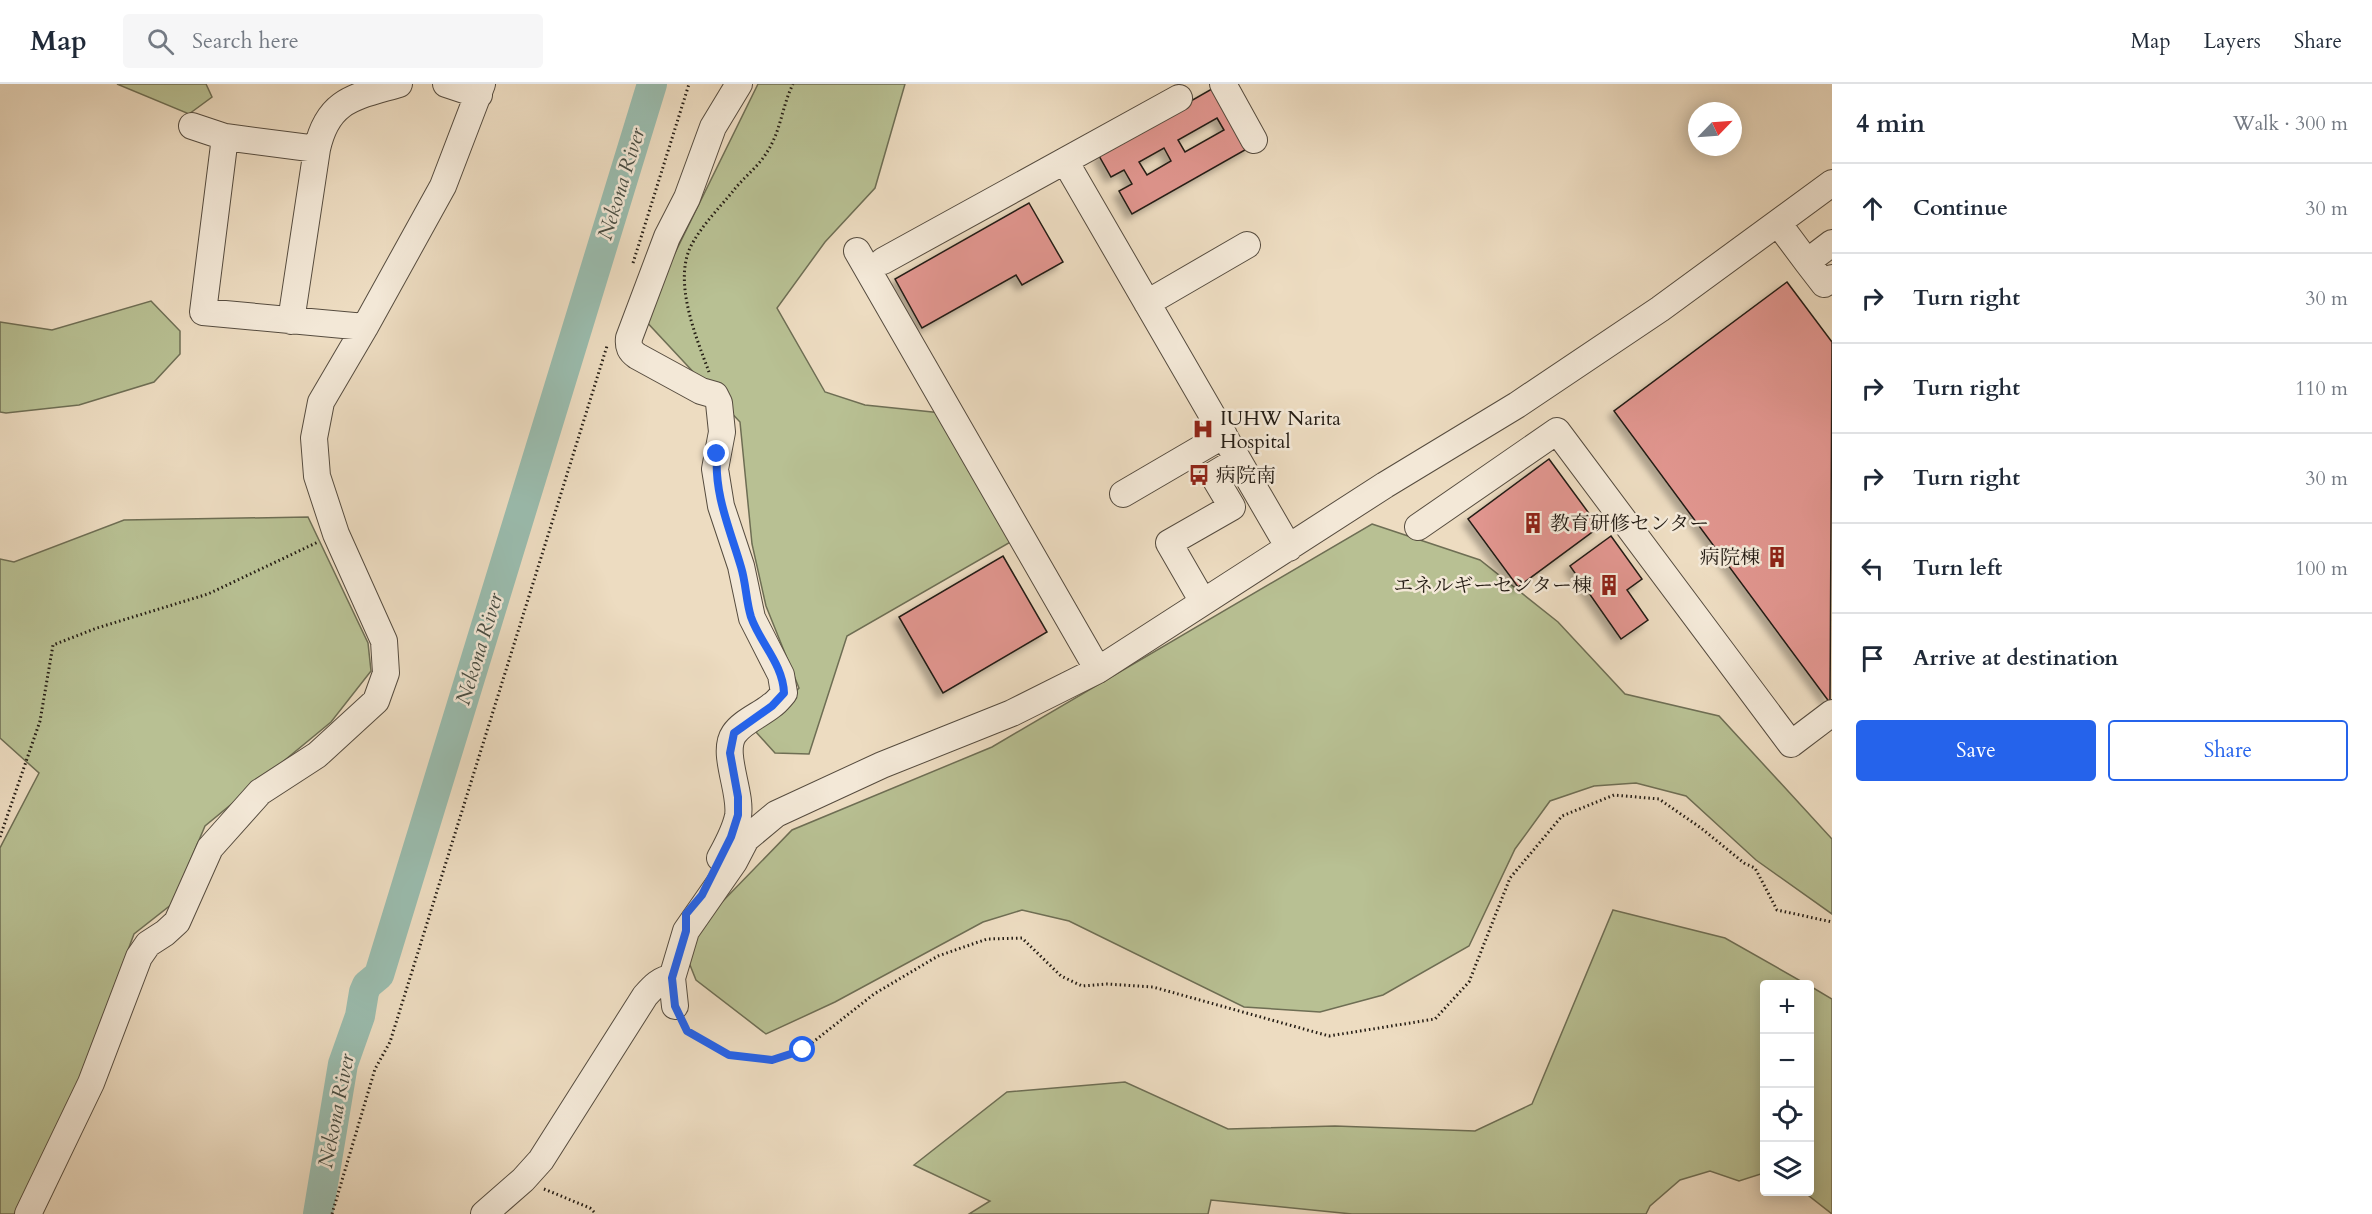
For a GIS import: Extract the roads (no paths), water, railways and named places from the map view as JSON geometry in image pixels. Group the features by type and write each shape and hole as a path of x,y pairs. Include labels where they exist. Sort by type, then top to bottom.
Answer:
{"street":[{"path":"291,321 317,149 324,126 341,104 367,93 399,84"},
{"path":"28,1214 91,1083 139,957 148,944 177,922 210,848 260,792 317,755 376,701 386,673 384,641 336,534 317,476 314,438 321,402 443,186 480,90 446,84"},
{"path":"675,1006 672,978 686,931 686,914 702,895 731,837 738,815 738,797 730,753 734,733 772,706 784,693 781,675 752,618 744,576 721,506 716,470 722,432 719,403 715,395 701,391 631,352 629,338 667,237 687,198 713,127 739,84"},
{"path":"1223,84 1254,140"},
{"path":"883,261 1179,98"},
{"path":"192,126 225,137 317,149"},
{"path":"225,137 203,312 365,327"},
{"path":"1065,161 1289,548"},
{"path":"686,931 734,862 746,839 776,814 882,765 1012,713 1098,670 1385,485 1517,405 1660,309 1832,183"},
{"path":"1778,223 1824,284 1832,278"},
{"path":"1807,262 1832,243"},
{"path":"1147,303 1246,245"},
{"path":"857,251 1098,670"},
{"path":"1418,527 1557,431 1791,744 1832,713"},
{"path":"1123,494 1224,435"},
{"path":"1203,602 1169,543 1232,507 1213,475 1238,460"},
{"path":"484,1214 542,1160 645,996 665,978 672,978"}],"waterway":[{"name":"Nekona River","path":"318,1214 343,1064 360,1016 364,992 367,985 379,975 652,84"}],"place":[{"name":"IUHW Narita Hospital","path":"1203,429"},
{"name":"病院南","path":"1199,475"},
{"name":"教育研修センター","path":"1533,523"},
{"name":"病院棟","path":"1777,557"},
{"name":"エネルギーセンター棟","path":"1609,585"}]}
